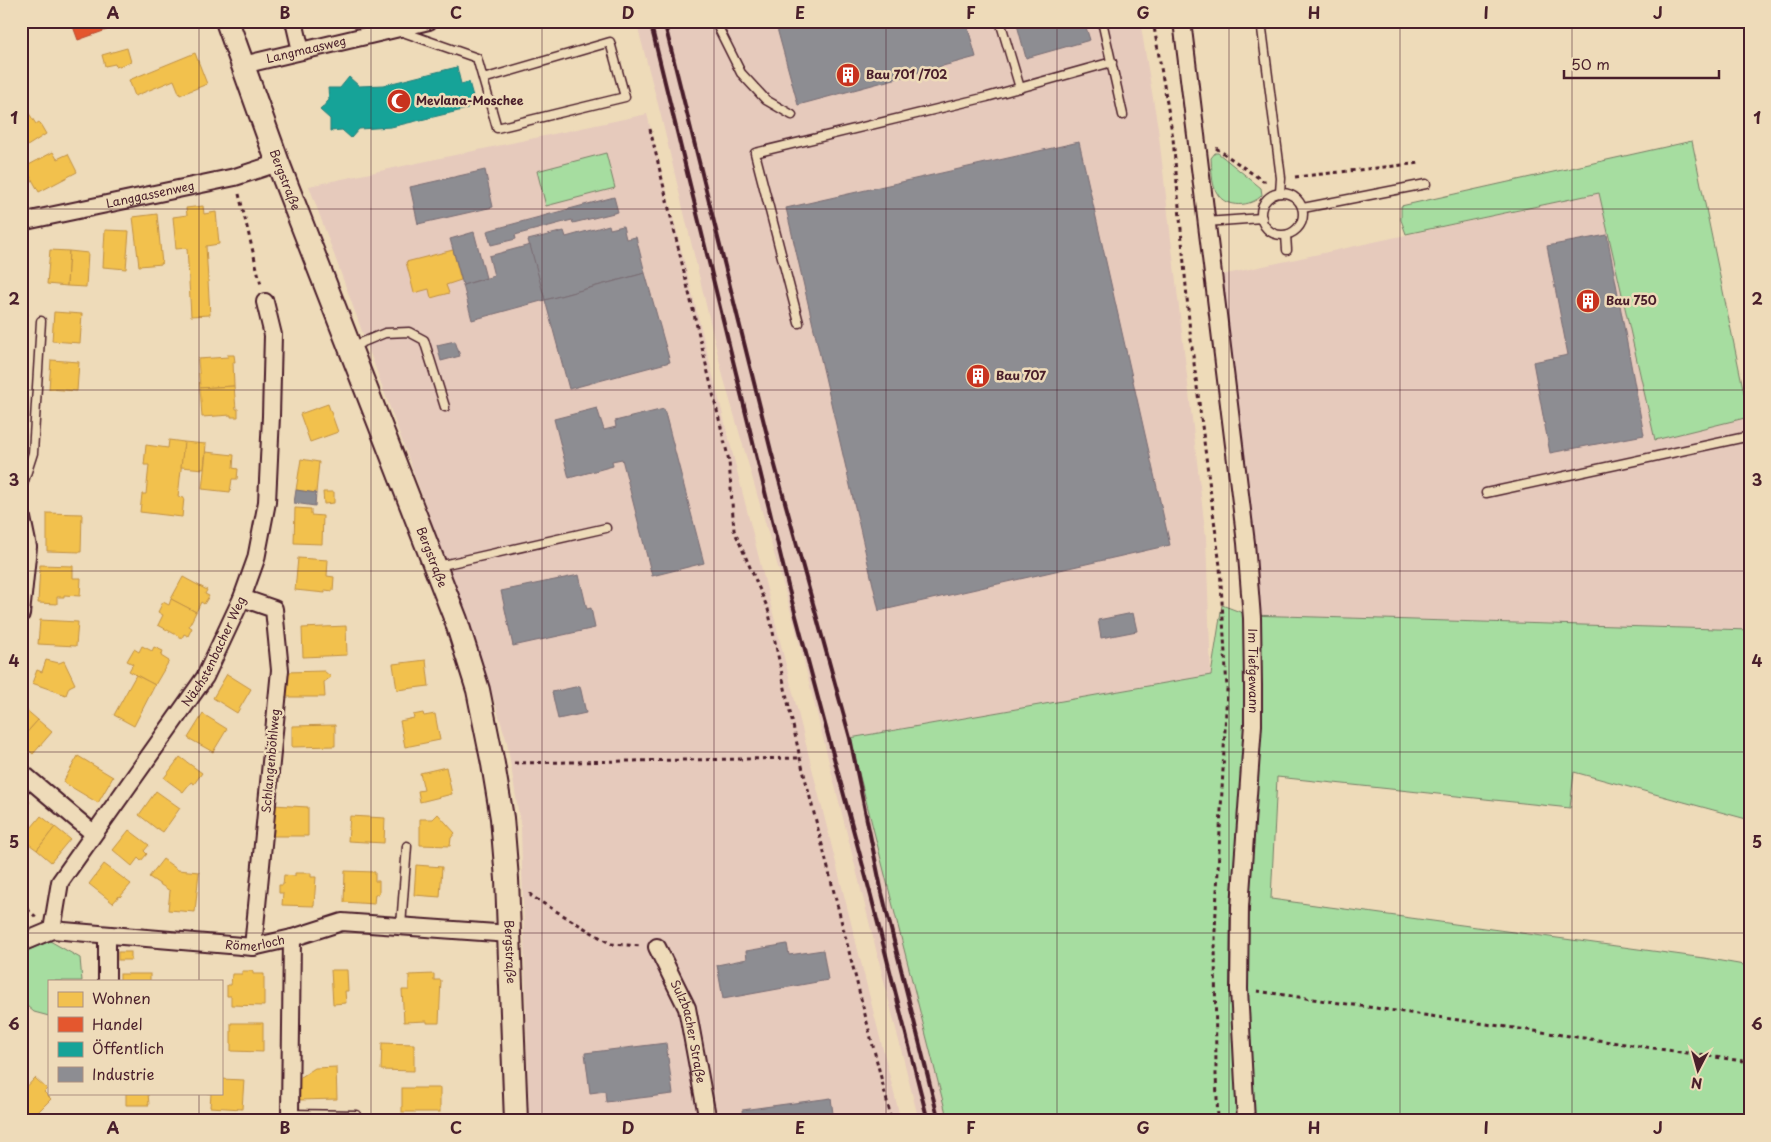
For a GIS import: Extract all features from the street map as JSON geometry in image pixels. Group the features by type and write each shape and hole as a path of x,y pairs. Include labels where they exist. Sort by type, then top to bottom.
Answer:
{"main road":[{"name":"Bergstraße","path":"227,21 278,163 456,620 478,690 502,818 510,934 516,1121"}],"street":[{"path":"294,21 301,51"},
{"name":"Langmaasweg","path":"243,65 429,21"},
{"name":"Im Tiefgewann","path":"1182,21 1245,533 1252,618 1253,725 1240,907 1239,988 1246,1121"},
{"name":"Langgassenweg","path":"21,222 234,176 278,163"},
{"name":"Nächstenbacher Weg","path":"52,930 60,882 205,677 242,598 256,559 267,502 274,335 265,302"},
{"path":"21,513 28,548 21,614"},
{"name":"Schlangenböhlweg","path":"242,598 274,609 280,670 253,947"},
{"path":"21,772 93,833"},
{"name":"Römerloch","path":"52,930 253,947 292,938 342,922 510,934"},
{"path":"21,943 52,930"},
{"path":"107,935 107,980"},
{"path":"288,1117 292,938"},
{"name":"Sulzbacher Straße","path":"657,947 687,1008 708,1121"}],"lane":[{"path":"715,21 741,73 766,100 792,115"},
{"path":"1000,21 1020,88"},
{"path":"1102,21 1123,115"},
{"path":"1261,21 1281,178 1280,193"},
{"path":"395,29 477,58 483,79 497,128 626,96 610,42 483,79"},
{"path":"799,323 755,153 1020,88 1112,62"},
{"path":"1303,208 1426,184"},
{"path":"1280,193 1290,194 1298,200 1303,208 1303,217 1300,225 1294,232 1278,235 1264,225 1262,209 1272,196 1280,193"},
{"path":"1206,222 1262,218"},
{"path":"1286,235 1287,250"},
{"path":"21,490 33,453 41,321"},
{"path":"349,348 385,333 410,332 424,340 445,407"},
{"path":"1486,493 1750,436"},
{"path":"435,567 606,528"},
{"path":"401,926 407,846"},
{"path":"288,1117 356,1115"}],"path":[{"path":"1153,21 1173,138 1190,332 1220,566 1227,689 1215,931 1218,1121"},
{"path":"650,129 729,461 734,530 768,609 800,758 892,1121"},
{"path":"1196,134 1263,182 1281,178 1421,163"},
{"path":"234,176 265,302"},
{"path":"493,764 800,758"},
{"path":"507,880 530,880 531,896 611,944 657,947"},
{"path":"1215,983 1750,1062"}],"shaded area":[{"path":"636,21 1140,21 1158,128 1206,538 1211,675 850,738 948,1121 919,1121 795,626 723,376 660,112"},
{"path":"647,114 901,1121 529,1121 521,828 507,742 477,646 309,186"},
{"path":"1599,193 1655,440 1750,417 1750,630 1247,615 1213,277"}],"green space":[{"path":"1692,141 1749,417 1655,440 1599,193 1406,234 1401,220 1401,206"},
{"path":"606,153 615,188 546,206 537,171"},
{"path":"1215,153 1218,153 1261,188 1262,195 1258,199 1245,204 1232,204 1221,198 1215,189 1213,181 1211,158"},
{"path":"1222,605 1248,615 1750,630 1750,820 1574,772 1570,808 1277,777 1271,899 1704,958 1750,966 1750,1121 948,1121 850,738 1211,675"},
{"path":"50,941 80,958 82,980 48,980 48,1016 34,1012 21,1001 21,953"}],"building: Wohnen":[{"path":"127,48 131,62 116,67 115,64 105,66 102,55"},
{"path":"195,53 207,84 180,95 174,80 135,96 129,80"},
{"path":"28,112 36,124 39,122 46,134 21,150 21,116"},
{"path":"53,152 57,159 68,154 77,172 39,192 25,167"},
{"path":"203,206 204,214 216,212 219,244 206,246 210,315 191,316 187,248 176,249 173,217 187,215 186,208"},
{"path":"157,214 162,264 139,266 133,217"},
{"path":"105,230 129,231 126,269 103,267"},
{"path":"50,250 69,251 67,286 47,284"},
{"path":"453,250 461,280 446,285 449,293 431,298 429,289 414,293 406,262"},
{"path":"69,251 88,253 86,287 67,286"},
{"path":"21,292 28,315 21,316"},
{"path":"54,312 82,314 80,343 52,341"},
{"path":"227,355 234,355 234,386 200,388 198,359 228,357"},
{"path":"51,360 79,362 77,391 49,389"},
{"path":"234,386 238,417 231,417 231,415 202,417 200,388"},
{"path":"328,404 338,432 310,442 300,414"},
{"path":"169,440 184,442 178,497 184,498 182,517 140,512 142,494 146,494 149,465 144,465 146,445 168,448"},
{"path":"184,442 206,444 204,469 181,467"},
{"path":"206,452 234,455 233,468 238,469 237,479 232,479 230,492 202,489"},
{"path":"301,459 319,462 316,493 296,490"},
{"path":"323,492 334,492 334,503 324,504"},
{"path":"295,508 311,509 311,515 323,516 322,544 294,543"},
{"path":"47,513 82,514 81,552 47,551"},
{"path":"298,558 328,560 327,576 334,577 333,591 325,590 325,593 295,590"},
{"path":"40,565 73,566 73,578 81,578 80,596 64,595 64,597 57,597 57,604 38,603"},
{"path":"183,577 207,590 205,594 209,596 204,604 201,602 196,612 171,599"},
{"path":"171,599 196,612 189,626 192,628 188,636 184,634 182,638 158,625 163,615 158,612 163,602 169,605"},
{"path":"40,620 78,622 76,646 38,644"},
{"path":"346,626 347,655 303,657 302,628"},
{"path":"142,646 152,651 154,647 163,651 161,656 169,661 155,685 129,671 133,664 127,661 134,649 139,652"},
{"path":"46,660 59,663 64,661 75,684 69,687 66,695 32,683 37,670 42,672"},
{"path":"426,660 429,686 397,690 393,664"},
{"path":"324,671 331,677 324,682 325,697 286,697 286,672"},
{"path":"227,674 251,689 237,713 213,698"},
{"path":"136,675 155,685 134,726 114,715"},
{"path":"24,708 38,720 21,739 21,711"},
{"path":"423,713 424,716 435,714 440,740 405,747 400,721 414,718 413,715"},
{"path":"203,714 227,729 213,752 188,738"},
{"path":"38,720 52,732 33,754 21,744 21,739"},
{"path":"335,725 335,746 292,747 292,726"},
{"path":"78,756 113,777 98,803 63,782"},
{"path":"180,757 202,773 194,784 191,782 183,792 164,778"},
{"path":"446,767 452,794 420,802 418,791 424,790 420,773"},
{"path":"156,791 180,808 163,832 139,815"},
{"path":"21,795 30,802 21,812"},
{"path":"273,805 308,807 308,836 271,836"},
{"path":"438,814 455,833 451,838 450,846 420,845 420,819 433,819"},
{"path":"41,816 55,827 37,850 22,839"},
{"path":"350,816 385,818 384,843 348,841"},
{"path":"55,827 70,839 51,862 37,850"},
{"path":"129,830 149,845 144,851 147,854 141,861 138,858 132,866 113,850"},
{"path":"163,859 178,870 199,872 195,912 168,910 170,891 149,877"},
{"path":"104,864 131,884 113,903 89,884"},
{"path":"416,865 442,867 440,897 414,895"},
{"path":"345,871 375,872 375,881 379,881 379,894 375,894 374,904 344,902"},
{"path":"295,873 311,873 311,877 316,877 314,906 282,905 283,893 279,893 279,885 283,885 284,875 295,876"},
{"path":"118,952 131,952 131,960 118,960"},
{"path":"331,970 347,970 348,991 345,991 346,1003 333,1004"},
{"path":"242,971 264,974 264,1006 231,1005 231,996 227,996 227,985 231,985 232,974 242,974"},
{"path":"120,974 150,974 150,980 120,980"},
{"path":"434,974 434,980 441,980 439,1023 427,1023 427,1021 404,1022 402,990 409,990 409,975"},
{"path":"231,1023 263,1023 263,1052 231,1051"},
{"path":"382,1043 414,1044 414,1071 381,1070"},
{"path":"336,1067 337,1099 299,1100 298,1079 315,1068"},
{"path":"35,1078 47,1089 44,1092 51,1099 31,1119 21,1110 21,1093"},
{"path":"222,1079 244,1080 242,1109 210,1107 211,1094 222,1094"},
{"path":"402,1088 440,1088 440,1112 402,1112"},
{"path":"126,1094 148,1094 149,1105 126,1105"}],"building: Handel":[{"path":"71,21 132,21 78,40"}],"building: Öffentlich":[{"name":"Mevlana-Moschee","path":"457,67 461,84 469,82 474,100 466,103 467,109 391,127 359,129 351,138 342,130 330,131 330,119 320,110 329,100 328,88 340,88 349,77 359,86 384,85"}],"building: Industrie":[{"name":"Bau 701 /702","path":"775,21 966,21 976,57 798,105"},
{"path":"1016,21 1084,21 1090,40 1026,58"},
{"name":"Bau 707","path":"1079,142 1170,545 879,611 786,208"},
{"path":"485,170 493,207 418,224 410,187"},
{"path":"614,197 618,212 573,223 572,220 515,235 516,239 491,245 487,231"},
{"path":"609,225 610,229 623,226 626,239 636,237 645,273 545,300 528,240 564,231 566,237"},
{"path":"474,232 486,278 463,285 450,239"},
{"name":"Bau 750","path":"1607,235 1644,435 1550,453 1533,362 1568,355 1547,246"},
{"path":"530,245 545,300 472,320 463,285 494,276 489,256"},
{"path":"645,273 670,362 569,389 545,300"},
{"path":"455,341 460,356 441,361 437,345"},
{"path":"597,408 604,430 616,427 615,421 664,409 704,563 652,576 622,459 612,461 613,466 569,478 554,419"},
{"path":"296,490 316,493 315,506 294,503"},
{"path":"579,575 587,609 591,608 595,628 513,646 501,591"},
{"path":"1133,613 1137,631 1101,638 1098,620"},
{"path":"580,686 586,713 558,719 552,692"},
{"path":"787,944 789,955 823,950 828,980 723,999 717,965 747,959 746,951"},
{"path":"666,1043 673,1094 606,1102 605,1091 590,1093 585,1053"},
{"path":"831,1098 834,1121 743,1121 742,1110"}],"railway":[{"path":"650,21 789,590 871,896 928,1121"},
{"path":"664,21 771,451 850,738 882,893 939,1121"}],"place":[{"name":"Bau 701 /702","path":"848,75"},
{"name":"Mevlana-Moschee","path":"399,101"},
{"name":"Bau 750","path":"1588,301"},
{"name":"Bau 707","path":"978,376"}]}
